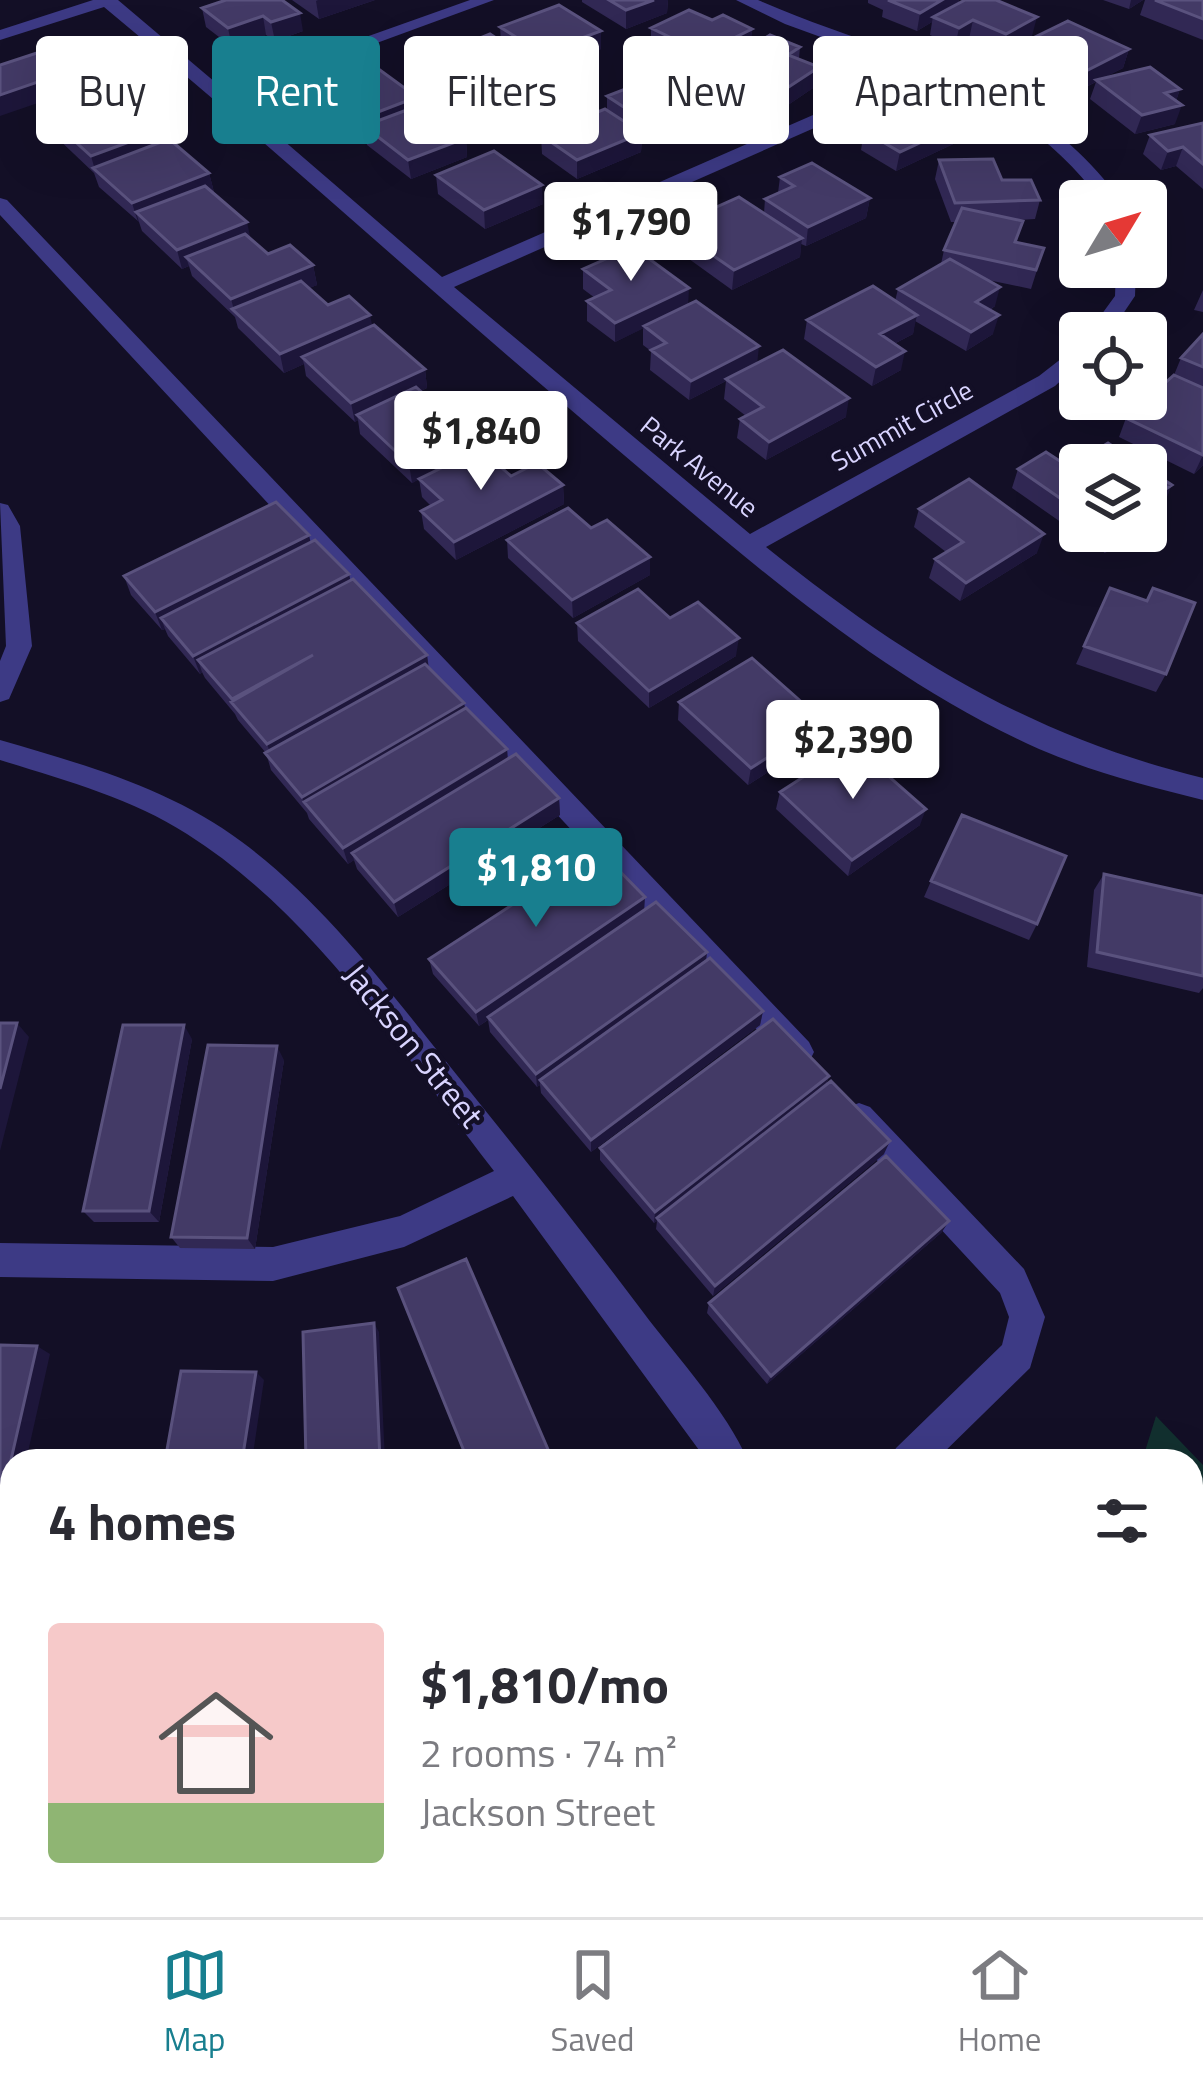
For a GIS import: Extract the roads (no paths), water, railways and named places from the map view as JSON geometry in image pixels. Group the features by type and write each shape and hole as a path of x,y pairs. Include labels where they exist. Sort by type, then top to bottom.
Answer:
{"street":[{"path":"380,38 487,0"},
{"path":"744,0 784,21 830,36"},
{"path":"0,34 108,1"},
{"name":"Park Avenue","path":"108,1 212,87"},
{"path":"440,285 813,121"},
{"name":"Park Avenue","path":"278,144 748,545 911,669 1041,740 1160,782 1203,789"},
{"path":"1062,144 1091,166 1099,180"},
{"path":"0,206 1012,1281 1028,1317 1017,1354 921,1449"},
{"name":"Summit Circle","path":"748,545 1047,381 1059,370"},
{"path":"0,511 8,526 19,646 0,692"},
{"name":"Jackson Street","path":"0,750 88,776 195,825 278,887 342,955 519,1176 720,1449"},
{"path":"0,1260 273,1264 404,1231 519,1176"}]}
